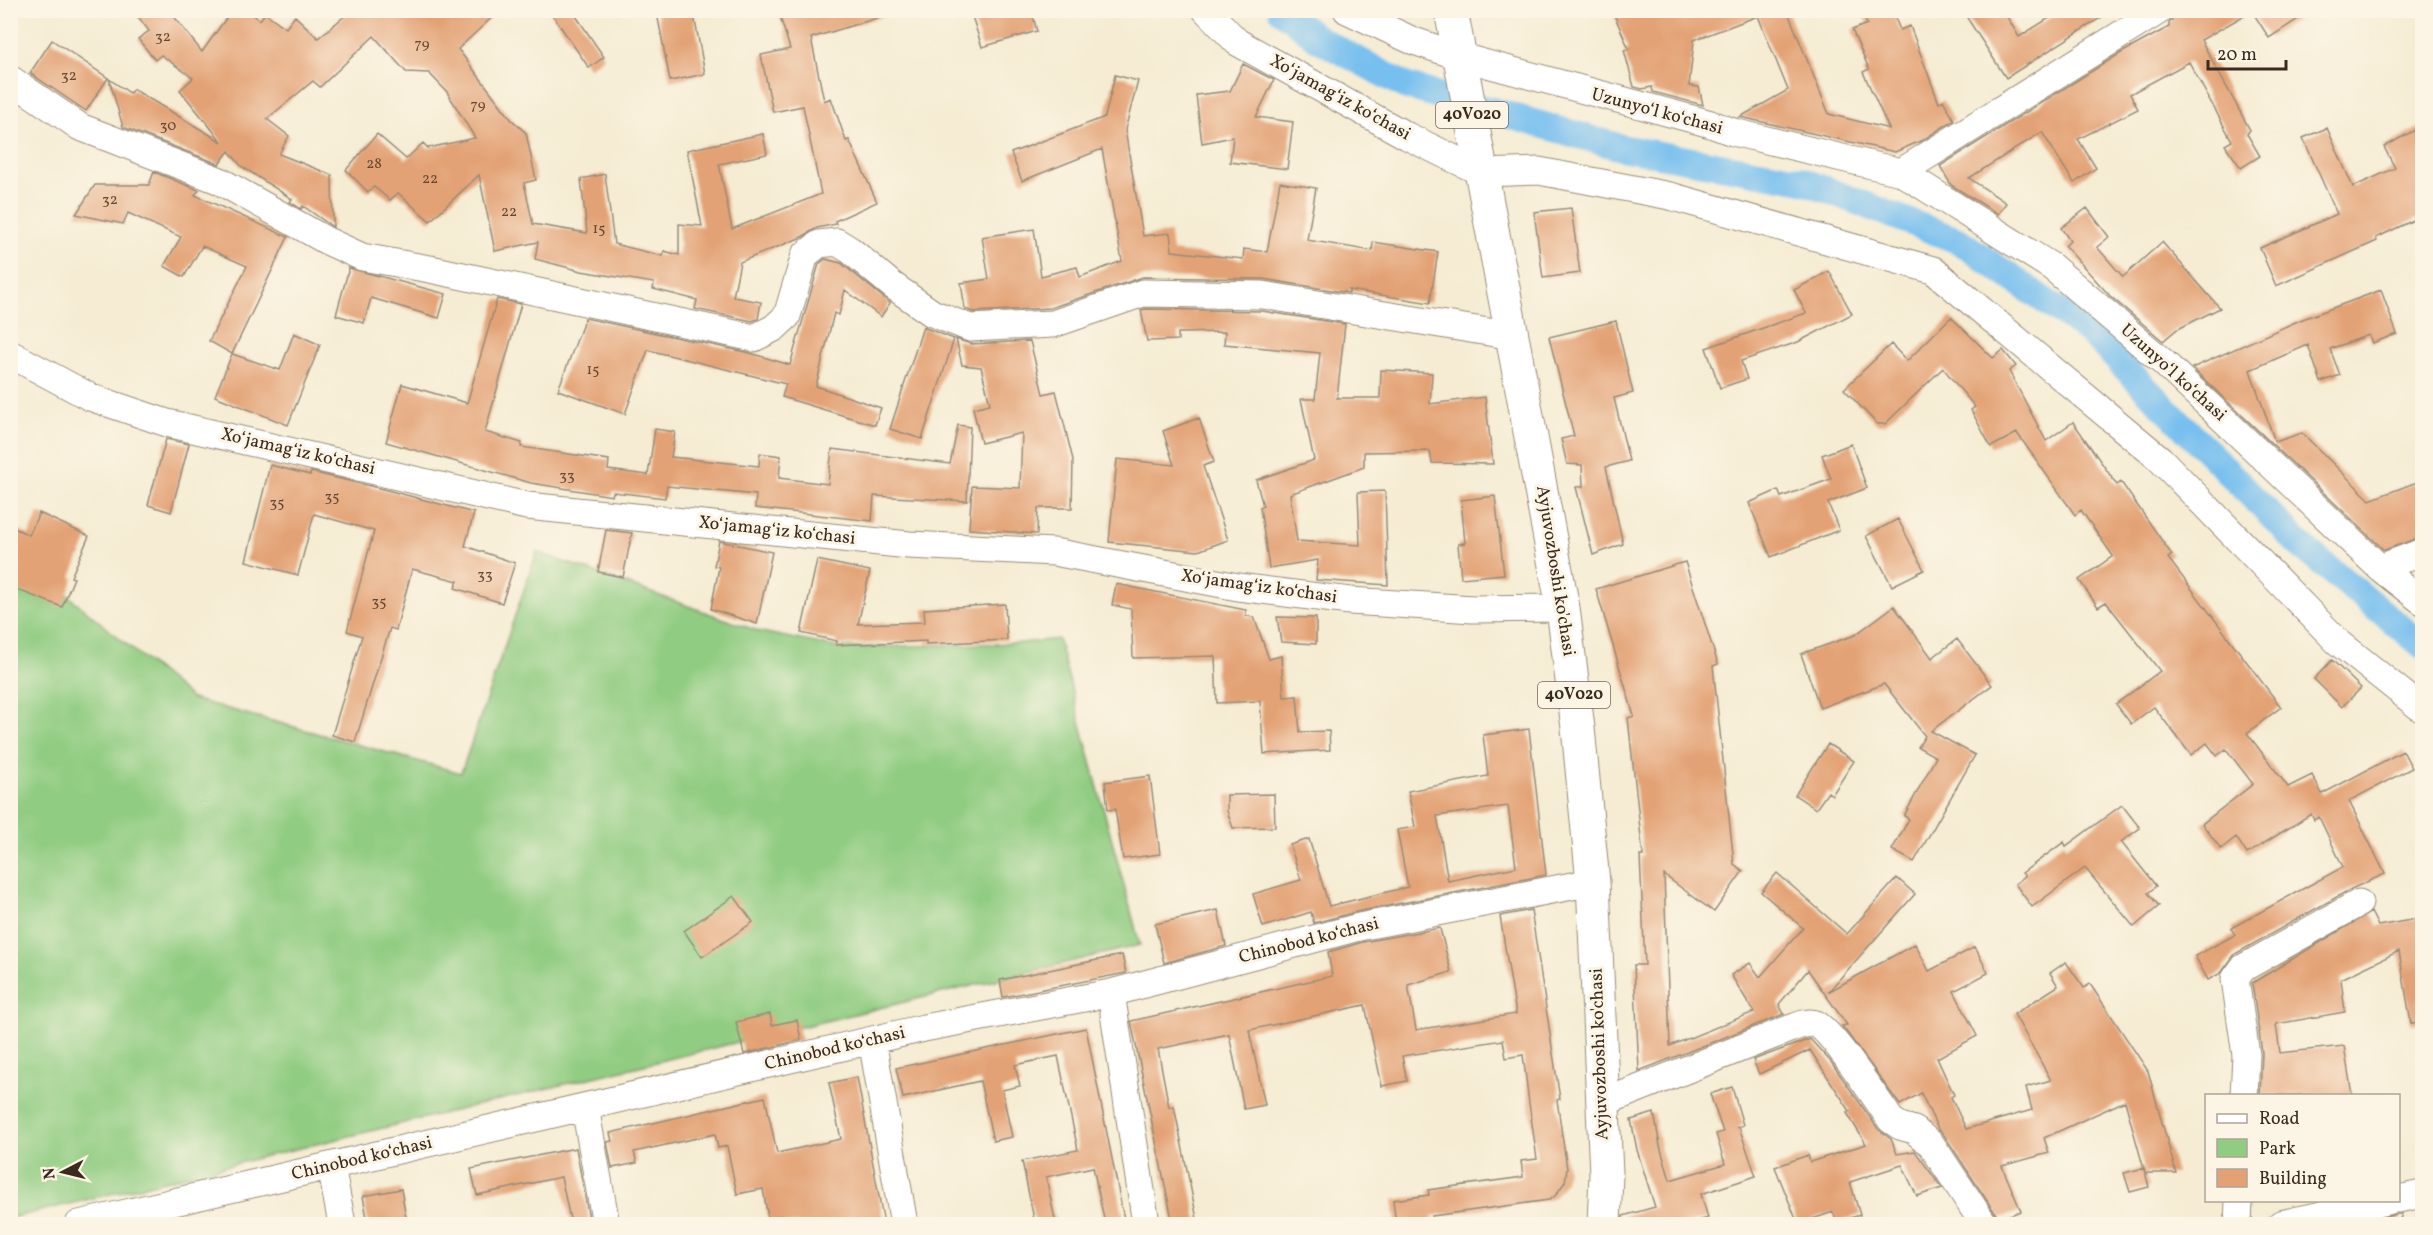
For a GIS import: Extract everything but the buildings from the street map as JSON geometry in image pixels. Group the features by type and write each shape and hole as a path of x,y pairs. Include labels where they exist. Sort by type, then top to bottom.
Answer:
{"main road":[{"name":"40V020","path":"1451,10 1483,172"},
{"name":"Ayjuvozboshi ko'chasi","path":"1483,172 1563,608 1578,728 1593,882 1606,1174 1604,1224"}],"street":[{"name":"Xoʻjamagʻiz koʻchasi","path":"1206,10 1237,42 1407,136 1483,172"},
{"name":"Uzunyoʻl koʻchasi","path":"1347,10 1411,40 1461,57 1711,124 1733,132 1901,172 2052,267 2163,362 2380,568 2422,601"},
{"path":"1901,172 2160,10"},
{"path":"10,79 80,127 218,180 327,241 362,257 430,269 754,338 774,328 787,316 805,255 819,244 837,242 892,285 932,312 970,328 1053,324 1143,293 1263,295 1514,336"},
{"path":"1483,172 1539,171 1671,196 1933,270 2160,459 2338,642 2422,709"},
{"name":"Xoʻjamagʻiz koʻchasi","path":"10,354 90,397 151,418 527,506 909,545 1054,552 1238,587 1350,601 1473,609 1563,608"},
{"path":"2380,568 2422,552"},
{"name":"Chinobod koʻchasi","path":"79,1224 872,1040 1111,993 1359,927 1593,882"},
{"path":"2244,1094 2246,1055 2235,979 2243,968 2359,903"},
{"path":"1111,993 1146,1224"},
{"path":"1602,1103 1789,1029 1814,1023 1822,1027 1835,1043 1891,1120 1900,1126 1914,1130 1931,1144 1984,1224"},
{"path":"872,1040 904,1224"},
{"path":"585,1107 606,1224"},
{"path":"331,1166 342,1224"},
{"path":"2400,1199 2422,1194"},
{"path":"2238,1224 2239,1202"},
{"path":"2281,1224 2382,1202"}],"green space":[{"path":"10,547 192,699 461,773 537,552 761,632 840,648 1021,643 1058,639 1140,945 11,1218"}],"waterway":[{"path":"1281,10 1317,38 1406,86 1623,148 1801,180 1959,241 2091,333 2299,544 2422,645"}]}
